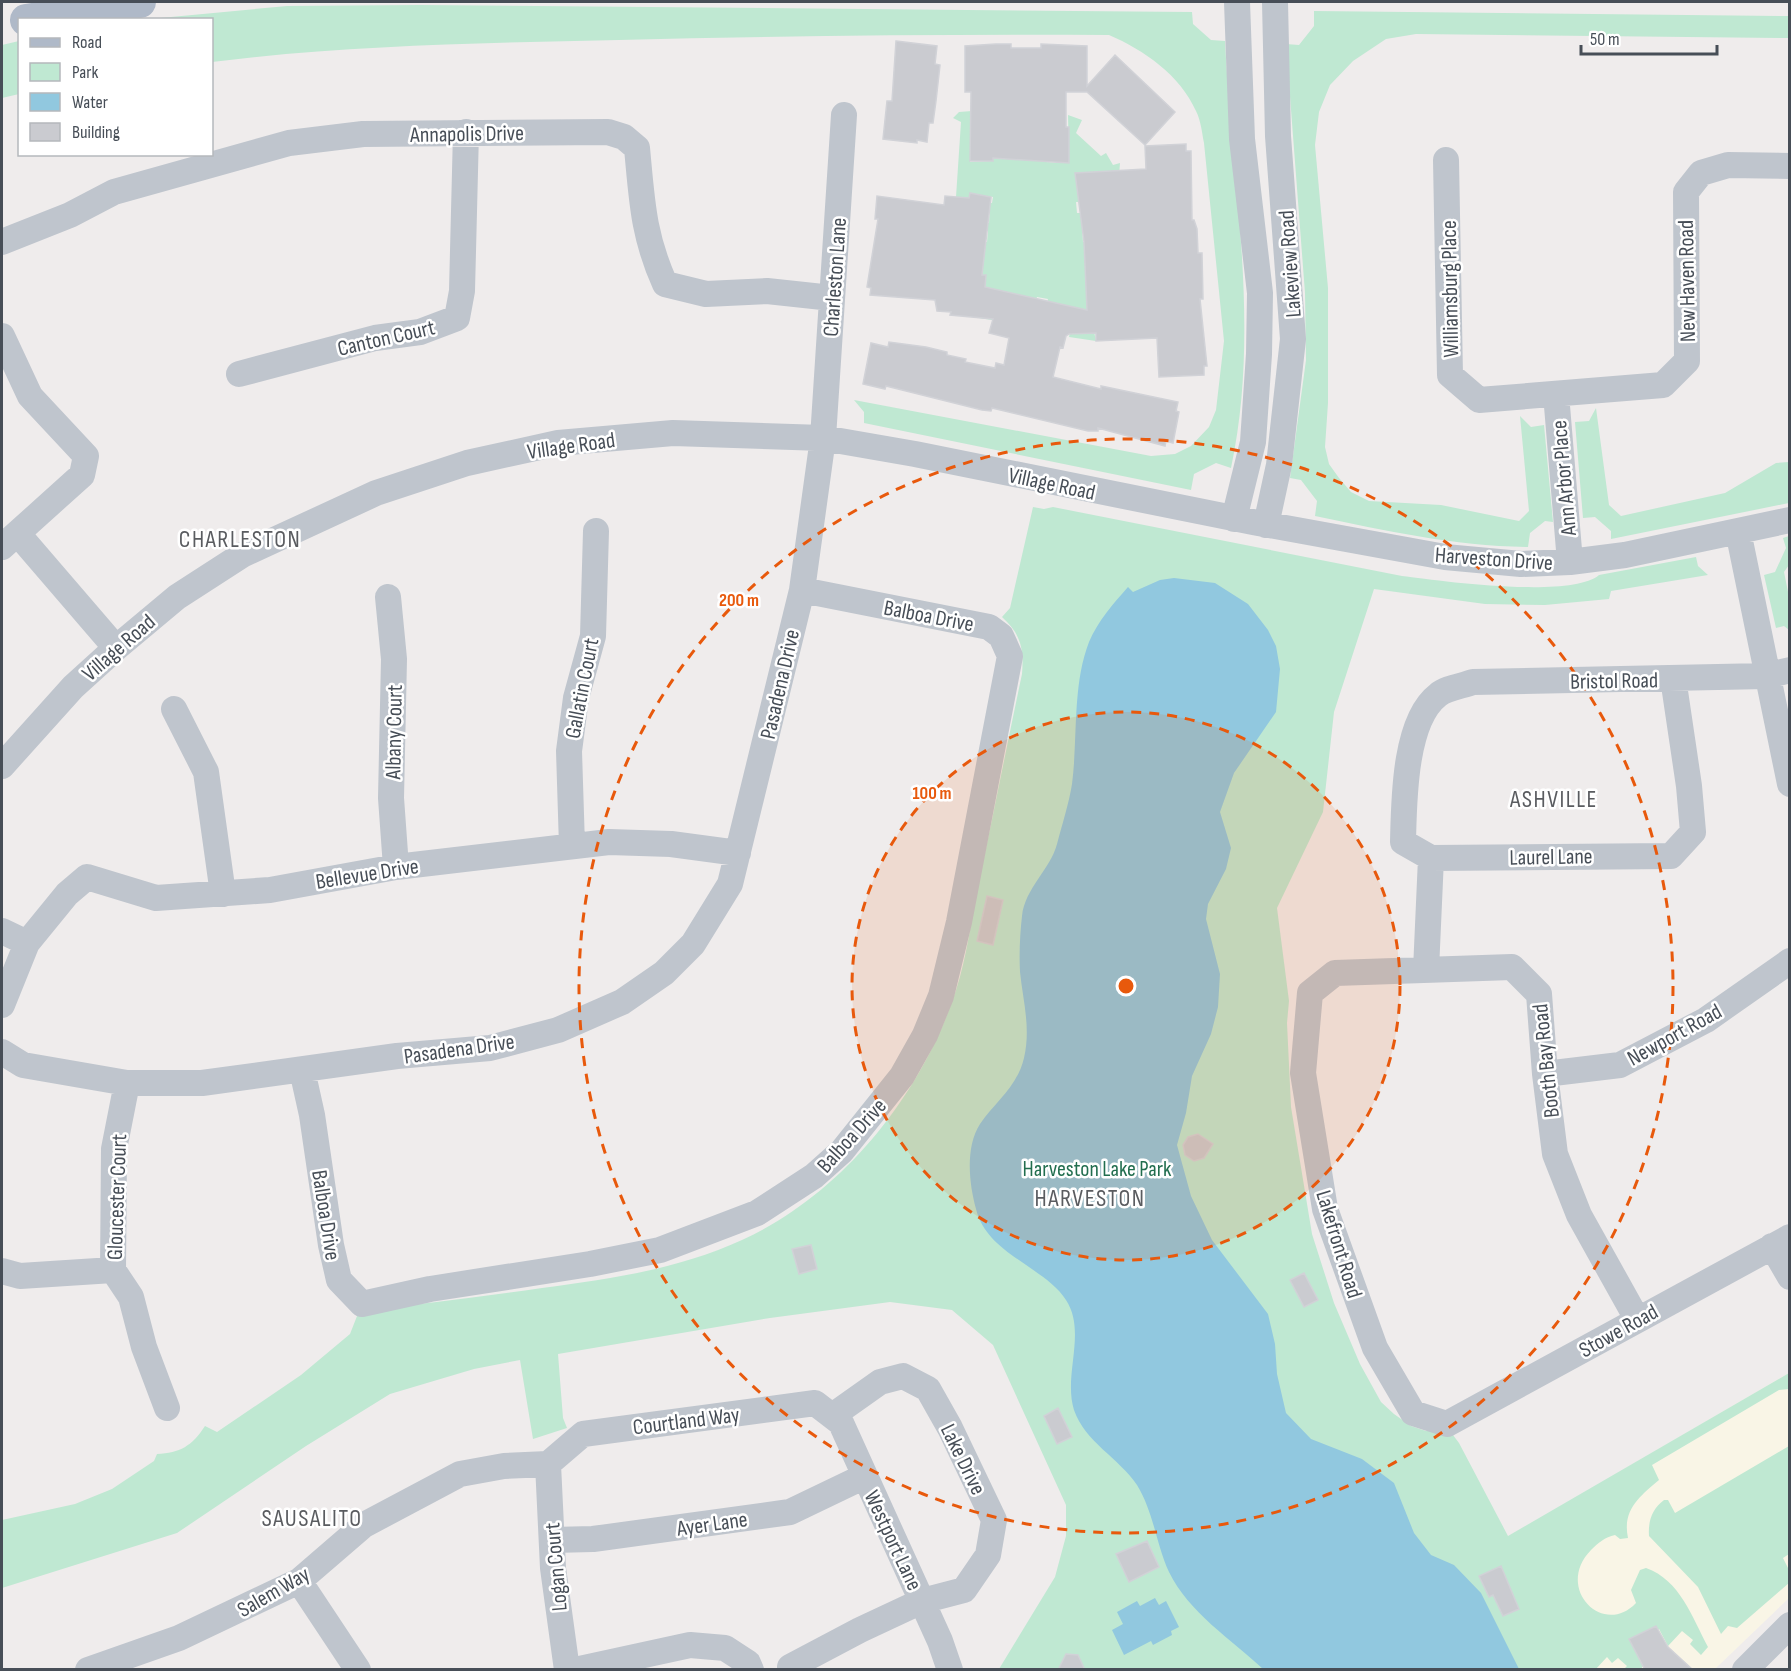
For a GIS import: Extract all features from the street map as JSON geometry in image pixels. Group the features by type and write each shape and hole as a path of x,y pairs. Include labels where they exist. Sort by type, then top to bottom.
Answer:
{"main road":[{"path":"39,18 140,2"},
{"path":"2,24 18,21"}],"street":[{"name":"Lakeview Road","path":"1234,519 1253,442 1259,354 1260,293 1242,139 1237,2"},
{"name":"Lakeview Road","path":"1266,525 1279,465 1293,339 1278,136 1275,2"},
{"name":"Charleston Lane","path":"823,438 844,115"},
{"name":"Canton Court","path":"238,374 375,338 420,332 457,318 462,291 466,132"},
{"name":"Annapolis Drive","path":"2,242 70,215 114,192 289,143 363,134 608,132 624,137 637,148 645,224 651,252 665,284 706,294 768,291 832,298"},
{"name":"Williamsburg Place","path":"1446,160 1450,375 1479,400 1556,394"},
{"name":"New Haven Road","path":"1556,394 1663,385 1687,361 1686,192 1701,173 1728,165 1790,166"},
{"path":"2,336 30,396 86,456 82,475 10,541 116,648"},
{"name":"Ann Arbor Place","path":"1556,394 1570,562"},
{"name":"Village Road","path":"2,766 73,687 116,648 177,597 242,555 376,493 467,463 558,443 673,433 823,438 915,454 1234,519"},
{"name":"Pasadena Drive","path":"2,1052 23,1065 127,1083 202,1083 397,1056 490,1048 558,1030 622,1002 664,973 693,944 730,884 802,590 823,438"},
{"name":"Harveston Drive","path":"1234,519 1445,557 1521,564 1570,562 1625,555 1790,520"},
{"name":"Gallatin Court","path":"572,846 569,751 576,698 593,636 596,531"},
{"path":"1738,531 1778,673 1790,784"},
{"name":"Balboa Drive","path":"302,1070 312,1114 331,1245 339,1280 362,1304 429,1289 590,1264 660,1250 757,1213 814,1176 842,1151 902,1076 925,1035 941,996 959,922 1010,656 1001,636 989,627 802,590"},
{"name":"Albany Court","path":"388,597 394,659 391,798 396,867"},
{"name":"Bristol Road","path":"1431,858 1403,842 1404,778 1422,711 1439,693 1473,682 1673,678 1778,673"},
{"name":"Laurel Lane","path":"1431,858 1671,856 1693,832 1689,786 1673,678"},
{"path":"174,709 206,772 223,894"},
{"name":"Bellevue Drive","path":"27,943 67,894 87,877 156,898 270,890 396,867 609,842 671,844 738,854"},
{"path":"1426,970 1431,858"},
{"path":"2,932 27,943 2,1005"},
{"name":"Newport Road","path":"1545,1074 1620,1065 1706,1020 1790,961"},
{"name":"Booth Bay Road","path":"1310,993 1335,973 1512,967 1539,994 1545,1074 1555,1154 1579,1215 1637,1319"},
{"name":"Lakefront Road","path":"1310,993 1303,1073 1325,1209 1375,1348 1413,1413 1447,1424"},
{"name":"Gloucester Court","path":"127,1083 114,1149 113,1270 130,1297 144,1347 167,1408"},
{"path":"1781,1242 1790,1277"},
{"name":"Stowe Road","path":"1447,1424 1781,1242"},
{"path":"2,1271 20,1276 113,1270"},
{"name":"Lake Drive","path":"790,1667 922,1601 964,1590 988,1555 994,1520 950,1428 928,1389 903,1377 880,1382 832,1416"},
{"name":"Courtland Way","path":"548,1464 583,1434 603,1430 815,1403 832,1416"},
{"name":"Westport Lane","path":"832,1416 842,1423 922,1601 950,1670"},
{"name":"Logan Court","path":"548,1464 552,1540 567,1670"},
{"name":"Salem Way","path":"88,1670 179,1638 299,1581 364,1525 460,1473 504,1466 548,1464"},
{"name":"Ayer Lane","path":"552,1540 604,1537 790,1512 865,1476"},
{"path":"299,1581 358,1670"},
{"path":"1745,1670 1790,1625"},
{"path":"575,1670 690,1645 725,1648 748,1663 751,1670"}],"shaded area":[{"path":"1789,1373 1789,1598 1715,1669 1586,1669 1513,1534"}],"green space":[{"path":"420,5 1192,12 1193,24 1211,40 1225,41 1242,255 1244,309 1244,362 1240,415 1231,468 1216,463 1194,474 1191,490 864,423 864,412 854,400 1151,456 1175,454 1191,446 1209,427 1216,410 1224,341 1201,127 1189,98 1171,75 1148,56 1122,41 1109,35 987,35 517,42 313,52 213,62 213,18 160,18 287,6"},
{"path":"1314,11 1789,16 1789,38 1416,34 1386,39 1353,61 1330,85 1319,112 1315,145 1328,288 1328,403 1325,447 1329,464 1351,492 1369,501 1441,505 1519,521 1529,511 1520,416 1531,427 1544,425 1553,522 1545,521 1530,533 1528,547 1447,541 1315,516 1317,501 1301,480 1290,478 1306,360 1305,293 1286,44 1299,45 1314,26"},
{"path":"18,41 18,94 2,98 2,45"},
{"path":"972,111 970,162 992,161 993,158 1046,158 1046,162 1062,163 1062,158 1069,158 1068,115 1082,120 1076,133 1101,156 1106,153 1113,165 1120,163 1119,176 1104,171 1075,174 1079,202 1076,202 1077,213 1081,213 1083,242 1088,242 1089,292 1086,293 1096,341 1069,337 1075,308 1047,303 1048,299 1037,297 1036,301 998,296 992,320 979,318 985,275 982,275 984,242 987,242 988,231 985,230 985,223 989,223 990,208 987,207 987,203 992,203 993,197 970,194 969,198 956,197 961,122 953,118 959,112"},
{"path":"1596,408 1609,505 1621,516 1725,493 1776,463 1789,462 1789,503 1611,539 1611,531 1595,517 1583,518 1575,422 1589,421"},
{"name":"Harveston Lake Park","path":"1033,507 1044,509 1053,507 1402,576 1445,581 1505,586 1562,586 1584,582 1599,575 1696,557 1698,566 1708,575 1611,591 1609,599 1545,605 1485,604 1374,589 1334,712 1323,812 1277,908 1289,1001 1287,1023 1291,1107 1312,1234 1334,1303 1360,1364 1381,1402 1411,1426 1426,1431 1450,1431 1459,1443 1508,1536 1789,1373 1789,1389 1779,1390 1652,1465 1659,1480 1634,1504 1628,1519 1628,1538 1620,1539 1615,1535 1605,1539 1591,1550 1581,1565 1578,1579 1580,1593 1587,1604 1598,1612 1610,1615 1623,1612 1636,1603 1631,1590 1640,1570 1646,1568 1668,1581 1684,1601 1708,1647 1701,1655 1690,1644 1693,1640 1682,1631 1668,1646 1659,1629 1629,1639 1643,1666 1641,1669 1624,1669 1627,1666 1618,1658 1612,1663 1607,1657 1595,1670 999,1669 1055,1577 1066,1536 1066,1505 993,1345 952,1310 890,1302 770,1318 558,1354 563,1418 567,1428 533,1439 520,1360 474,1369 390,1394 306,1446 177,1533 2,1588 2,1520 75,1504 112,1489 154,1461 157,1454 185,1447 205,1426 217,1432 301,1375 350,1334 359,1311 593,1281 669,1266 742,1240 779,1220 813,1196 845,1168 874,1137 900,1103 941,1029 960,977 1022,674 1020,642 1002,617 1010,608"},
{"path":"1789,536 1789,565 1784,572 1789,597 1789,630 1784,626 1776,628 1764,575 1775,572 1786,548 1783,538"},
{"path":"1789,1446 1789,1554 1783,1558 1789,1570 1789,1583 1737,1628 1728,1626 1721,1634 1698,1587 1649,1536 1652,1516 1656,1507 1664,1500 1668,1500 1675,1513"}],"water":[{"path":"1174,578 1215,583 1248,604 1268,630 1276,646 1280,669 1276,712 1234,773 1220,812 1231,848 1226,869 1208,904 1206,919 1220,974 1218,1007 1211,1034 1192,1076 1186,1113 1177,1145 1191,1196 1212,1240 1268,1314 1275,1344 1277,1374 1286,1413 1311,1439 1362,1459 1394,1483 1414,1533 1431,1555 1454,1565 1481,1593 1519,1669 1263,1669 1199,1613 1177,1587 1169,1572 1147,1506 1137,1485 1130,1475 1094,1441 1074,1410 1071,1383 1075,1326 1066,1300 1057,1288 992,1238 982,1224 976,1209 970,1166 975,1133 1011,1086 1024,1058 1027,1025 1020,972 1022,916 1028,897 1054,853 1069,799 1074,766 1080,676 1089,642 1111,606 1128,587 1133,592 1160,580"},
{"path":"1155,1598 1159,1605 1166,1601 1179,1627 1171,1631 1172,1635 1153,1645 1151,1641 1124,1655 1112,1630 1123,1624 1117,1612 1137,1601 1140,1606"}],"building":[{"path":"896,41 937,46 935,64 940,65 933,123 929,123 927,142 883,139 887,101 892,101"},
{"path":"1011,44 1011,48 1041,48 1041,44 1087,46 1087,86 1115,55 1175,112 1145,145 1087,92 1066,92 1069,163 993,158 993,161 970,161 971,92 965,92 965,46"},
{"path":"1186,144 1186,151 1191,151 1192,220 1197,229 1198,253 1202,253 1203,299 1200,299 1207,366 1204,366 1204,375 1159,377 1157,338 1096,341 1096,333 1066,336 1063,348 1060,347 1053,377 1101,389 1101,386 1178,402 1176,411 1179,412 1173,443 1166,441 1165,446 1098,428 1098,431 1088,431 992,408 991,411 982,410 886,386 885,389 863,384 871,343 888,347 889,342 926,347 966,359 965,362 995,368 996,363 1004,365 1009,338 989,333 993,319 950,315 951,312 937,311 935,300 870,295 871,288 867,287 878,219 875,219 877,196 944,205 945,196 969,198 970,193 991,197 982,275 986,275 985,287 1087,310 1084,242 1075,173 1146,169 1145,146"},
{"path":"987,896 1003,900 993,945 977,941"},
{"path":"1198,1134 1213,1144 1204,1158 1194,1161 1185,1155 1183,1145 1188,1137"},
{"path":"811,1245 817,1269 799,1274 792,1249"},
{"path":"1304,1273 1318,1300 1304,1307 1290,1280"},
{"path":"1058,1408 1072,1437 1057,1444 1044,1416"},
{"path":"1147,1541 1159,1567 1129,1582 1116,1554"},
{"path":"1501,1566 1519,1609 1503,1616 1493,1595 1489,1597 1479,1576"},
{"path":"1656,1626 1668,1647 1693,1670 1645,1670 1629,1639"},
{"path":"1066,1654 1078,1655 1085,1670 1058,1670"}],"district":[{"name":"CHARLESTON","path":"240,539"},
{"name":"ASHVILLE","path":"1554,799"},
{"name":"HARVESTON","path":"1090,1198"},
{"name":"SAUSALITO","path":"312,1518"}]}
